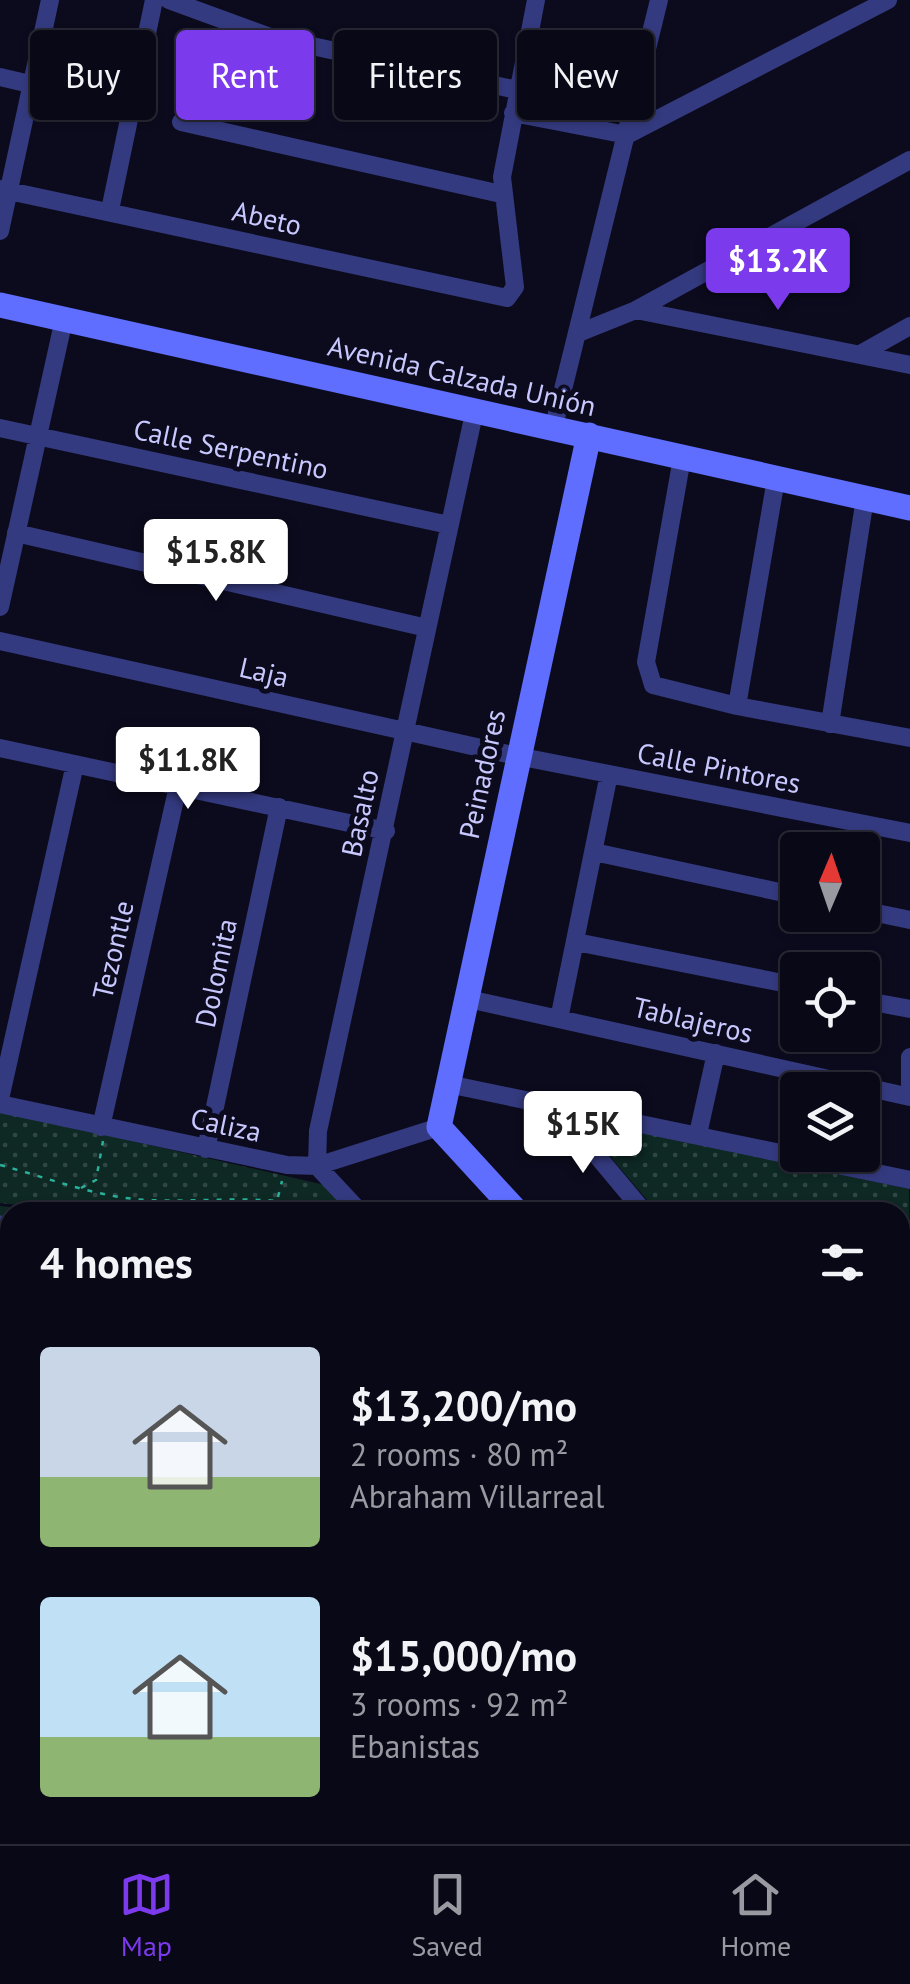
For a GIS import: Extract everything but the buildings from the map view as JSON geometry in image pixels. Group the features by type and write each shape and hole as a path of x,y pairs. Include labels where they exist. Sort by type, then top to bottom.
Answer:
{"street":[{"path":"43,30 50,0"},
{"path":"110,210 154,0"},
{"path":"168,0 270,37 517,90 502,194 181,122"},
{"path":"530,30 536,0"},
{"path":"554,426 659,0"},
{"path":"513,113 628,135 888,0"},
{"path":"0,77 30,84 5,191 0,231"},
{"path":"580,332 636,310 910,160"},
{"name":"Abeto","path":"5,191 110,210 498,300 513,294 515,287 502,194"},
{"name":"Avenida Calzada Unión","path":"0,305 910,508"},
{"path":"636,310 910,364"},
{"path":"0,607 64,320"},
{"path":"862,352 910,326"},
{"name":"Basalto","path":"317,1166 324,1097 386,831 404,731 475,409"},
{"name":"Calle Serpentino","path":"0,428 450,526"},
{"name":"Peinadores","path":"439,1127 589,435"},
{"path":"682,458 646,662 653,685 737,706 910,738"},
{"path":"737,706 776,479"},
{"path":"830,724 865,498"},
{"path":"16,533 427,628"},
{"name":"Laja","path":"0,640 517,756"},
{"path":"0,748 386,831"},
{"name":"Calle Pintores","path":"517,756 910,833"},
{"path":"0,1102 75,764"},
{"path":"559,1019 609,774"},
{"name":"Tezontle","path":"101,1127 178,786"},
{"name":"Dolomita","path":"206,1149 279,808"},
{"path":"594,852 780,892"},
{"path":"880,914 910,920"},
{"path":"576,942 780,982"},
{"name":"Tablajeros","path":"464,998 910,1097"},
{"path":"880,1003 910,1009"},
{"path":"698,1134 716,1053"},
{"path":"910,1057 910,1097"},
{"path":"448,1084 910,1180"},
{"name":"Caliza","path":"0,1102 261,1162 317,1166 439,1127"},
{"path":"558,1108 636,1202"},
{"path":"439,1127 508,1202"},
{"path":"317,1166 351,1202"}],"path":[{"path":"80,1189 96,1180 101,1127"},
{"path":"0,1165 80,1189 184,1202 262,1197 285,1202"}],"green space":[{"path":"0,1111 325,1185 341,1202 0,1202"},
{"path":"577,1117 780,1161 780,1172 831,1172 909,1189 909,1202 649,1202"}]}
